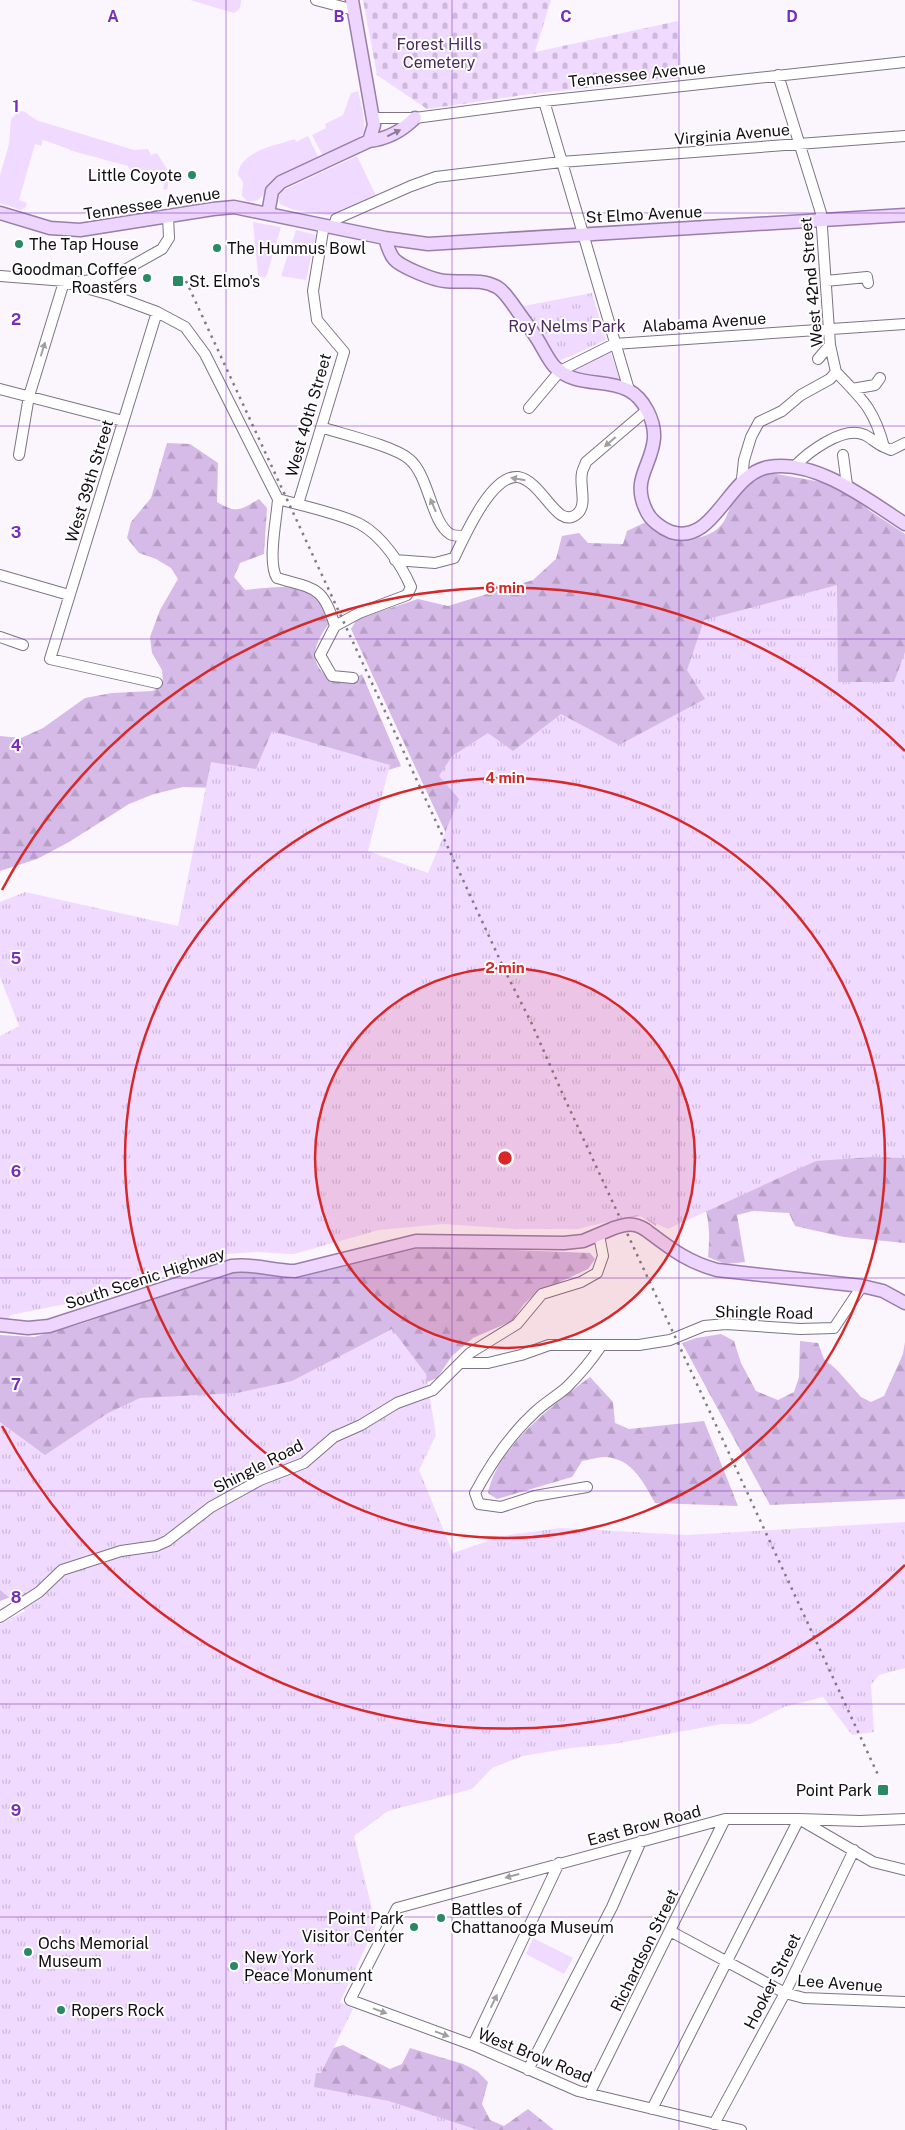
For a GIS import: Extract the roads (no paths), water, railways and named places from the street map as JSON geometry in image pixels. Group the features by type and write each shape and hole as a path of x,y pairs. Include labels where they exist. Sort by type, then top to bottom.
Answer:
{"main road":[{"path":"353,5 374,132 370,141"},
{"path":"329,226 268,214 272,191 281,182 370,141 380,140 394,134 406,127 415,118"},
{"name":"Tennessee Avenue","path":"0,213 50,228 80,230 234,207 268,214"},
{"name":"St Elmo Avenue","path":"329,226 385,238 428,244 905,215"},
{"path":"385,238 393,258 407,267 444,281 484,282 498,288 508,296 554,365 560,370 582,382 629,390 640,399 647,410 654,436 640,479 640,495 648,515 671,532 682,533 708,523 742,479 756,470 768,466 794,468 847,485 905,524"},
{"name":"South Scenic Highway","path":"0,1325 28,1328 49,1326 232,1266 249,1265 278,1271 295,1271 416,1241 564,1243 583,1241 627,1224 638,1225 674,1251 698,1265 717,1270 862,1286 883,1291 905,1303"}],"street":[{"path":"316,0 353,5"},
{"name":"Tennessee Avenue","path":"372,118 415,118 544,101 905,62"},
{"name":"West 42nd Street","path":"778,75 822,220 828,328 836,372"},
{"path":"544,101 629,390"},
{"name":"Virginia Avenue","path":"329,226 336,219 436,177 561,162 905,136"},
{"path":"0,276 80,282 114,276 162,249 169,238 168,216"},
{"name":"West 40th Street","path":"298,504 344,352 317,320 313,291 329,226"},
{"path":"826,281 867,277 868,283"},
{"path":"64,282 111,295 157,312 185,327 196,339 278,498 274,573 277,578 310,586 320,593 329,605 335,626"},
{"path":"19,455 29,396 64,282"},
{"name":"West 39th Street","path":"157,312 50,659 157,683"},
{"name":"Alabama Avenue","path":"528,408 560,370 614,344 905,324"},
{"path":"818,359 830,345"},
{"path":"742,479 744,460 751,437 759,422 782,411 801,394 830,379 836,372 868,406 878,425 884,448"},
{"path":"852,389 876,386 880,378"},
{"path":"0,389 123,422"},
{"path":"394,560 435,563 454,558 465,536 494,489 504,480 510,478 519,477 532,483 557,514 566,518 576,515 581,510 582,473 586,462 647,410"},
{"path":"322,427 409,458 421,476 442,525 450,534 465,536"},
{"path":"794,468 803,458 843,434 865,435 884,448 891,450 905,444"},
{"path":"843,456 847,485"},
{"path":"278,498 360,525 379,539 405,572 411,587 407,595 359,613 335,626 320,655 332,676 353,678"},
{"path":"0,575 69,595"},
{"path":"0,637 23,645"},
{"path":"460,1363 470,1353 517,1324 542,1294 581,1282 597,1273 603,1256 599,1235"},
{"name":"Shingle Road","path":"1,1615 38,1592 62,1570 121,1551 156,1546 167,1541 210,1507 260,1480 304,1463 334,1437 361,1426 397,1403 434,1390 460,1363 488,1363 550,1345 639,1345 670,1340 704,1326 726,1324 800,1329 834,1328 862,1286"},
{"path":"587,1487 534,1496 501,1507 479,1504 475,1492 504,1445 534,1413 566,1387 584,1369 601,1346"},
{"name":"East Brow Road","path":"350,2000 397,1908 725,1819 905,1820"},
{"name":"Richardson Street","path":"589,2094 725,1819"},
{"path":"652,2109 799,1819 873,1862 905,1870"},
{"path":"528,2070 612,1907 641,1841"},
{"name":"Hooker Street","path":"714,2124 784,1993 854,1850"},
{"path":"473,2045 560,1863"},
{"name":"Lee Avenue","path":"670,1932 784,1993 804,1998 905,2002"},
{"name":"West Brow Road","path":"350,2000 473,2045 528,2070 589,2094 741,2130"}],"railway":[{"path":"186,281 506,973 531,1022 879,1777"}],"place":[{"name":"Little Coyote","path":"192,175"},
{"name":"The Tap House","path":"19,244"},
{"name":"The Hummus Bowl","path":"217,248"},
{"name":"Goodman Coffee Roasters","path":"147,278"},
{"name":"St. Elmo's","path":"178,281"},
{"name":"Point Park","path":"883,1790"},
{"name":"Battles of Chattanooga Museum","path":"441,1918"},
{"name":"Point Park Visitor Center","path":"414,1927"},
{"name":"Ochs Memorial Museum","path":"28,1952"},
{"name":"New York Peace Monument","path":"234,1966"},
{"name":"Ropers Rock","path":"61,2010"}],"park label":[{"name":"Forest Hills Cemetery","path":"439,53"},
{"name":"Roy Nelms Park","path":"567,326"}]}
